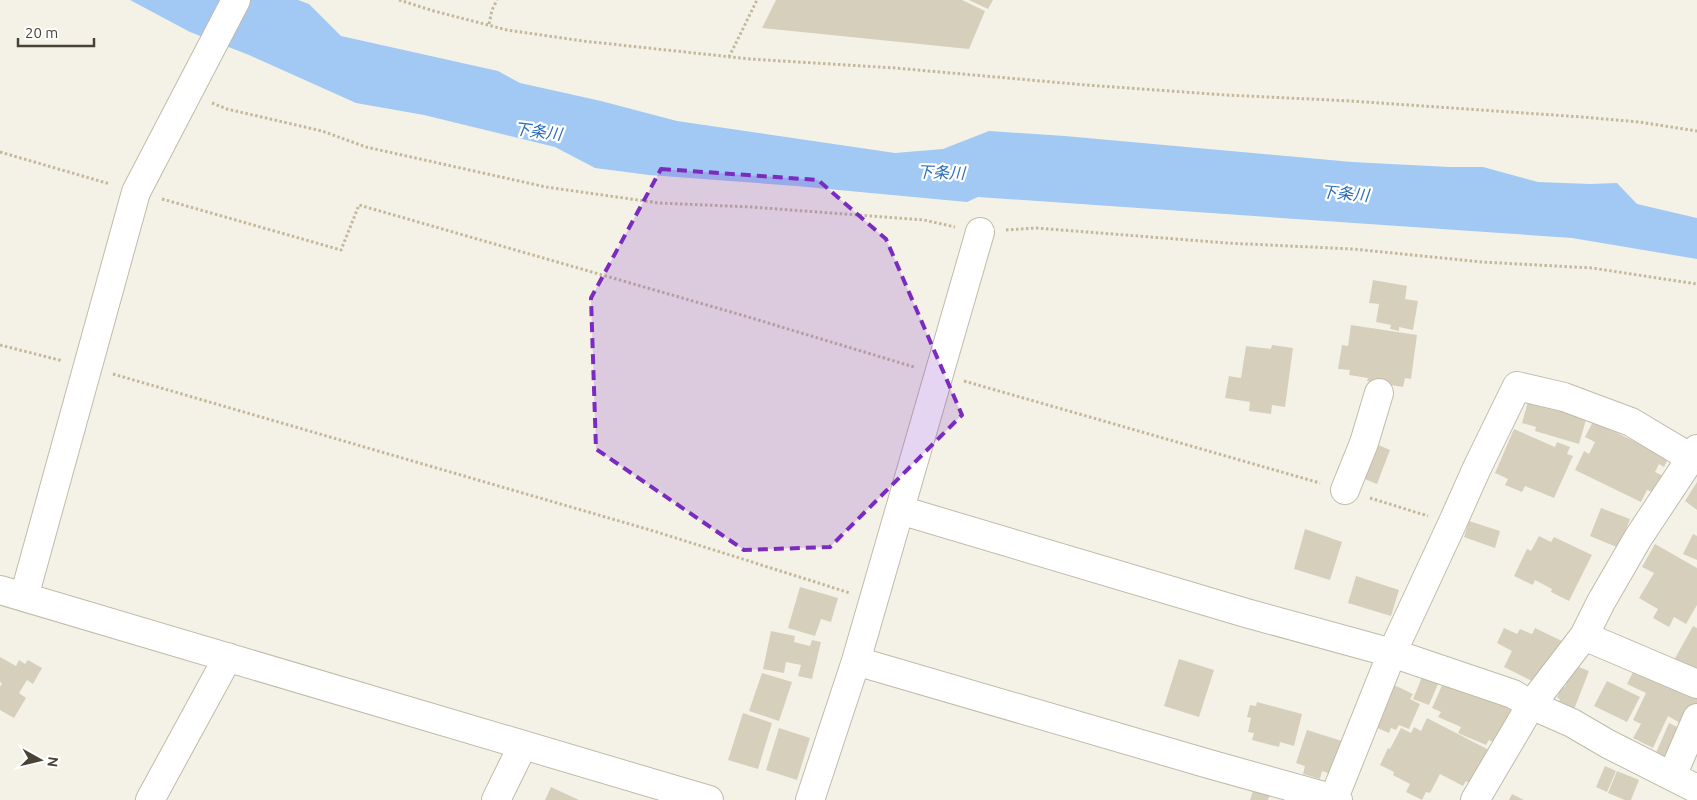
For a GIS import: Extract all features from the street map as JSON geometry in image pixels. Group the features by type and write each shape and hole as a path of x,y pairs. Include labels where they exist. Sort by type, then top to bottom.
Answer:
{"street":[{"path":"236,0 136,192 87,367 12,593 709,800"},
{"path":"810,800 874,601 980,232"},
{"path":"856,661 1336,799 1392,653 1517,386 1564,397 1631,422 1694,453 1638,538 1601,602 1584,636 1531,705 1475,800"},
{"path":"1345,490 1364,443 1378,393"},
{"path":"900,510 1246,613 1392,653 1513,694 1531,705 1572,723 1608,744 1697,789"},
{"path":"1584,636 1697,684"},
{"path":"150,800 228,657"},
{"path":"1672,776 1697,718"},
{"path":"496,800 523,745"}],"path":[{"path":"400,0 507,30 583,41 728,57 1226,95 1351,101 1582,117 1697,130"},
{"path":"489,24 492,10 497,0"},
{"path":"728,57 757,0"},
{"path":"191,87 227,109 322,131 366,147 546,187 659,202 924,220 980,232 1036,228 1227,243 1352,249 1482,262 1592,268 1697,284"},
{"path":"0,152 341,250 359,205 1345,490 1452,524"},
{"path":"0,345 87,367 657,532 874,601"}],"highlighted area":[{"path":"661,169 818,180 886,239 962,415 830,547 744,550 596,449 591,298"}],"water":[{"name":"下条川","path":"130,0 298,0 309,4 341,36 498,71 520,83 601,101 677,121 895,153 943,149 989,131 1352,162 1483,167 1538,182 1617,183 1637,204 1697,218 1697,259 1572,238 978,197 967,202 649,175 595,168 555,147 424,115 356,103 249,55 190,32"}],"building":[{"path":"776,0 962,0 985,11 969,49 762,28"},
{"path":"969,0 993,0 988,9"},
{"path":"1373,280 1407,286 1405,299 1418,301 1413,330 1399,327 1399,331 1390,329 1391,325 1376,322 1379,304 1369,303"},
{"path":"1351,325 1417,335 1411,379 1405,378 1403,387 1367,381 1368,378 1349,375 1350,370 1338,369 1342,345 1348,346"},
{"path":"1272,345 1293,348 1285,407 1272,405 1271,414 1249,411 1250,402 1225,398 1229,376 1241,378 1246,346 1271,349"},
{"path":"1529,398 1587,416 1579,444 1535,431 1536,427 1522,423"},
{"path":"1595,418 1604,422 1602,426 1638,443 1640,438 1671,453 1664,467 1659,464 1655,472 1663,476 1655,493 1647,490 1641,502 1575,470 1584,451 1589,454 1595,442 1585,437"},
{"path":"1514,429 1555,447 1557,442 1570,447 1567,454 1573,456 1554,498 1525,486 1522,492 1505,485 1508,479 1495,473"},
{"path":"1369,441 1390,450 1377,484 1355,475"},
{"path":"1697,482 1697,510 1685,501"},
{"path":"1601,508 1630,519 1619,548 1590,536"},
{"path":"1469,521 1500,531 1495,548 1464,537"},
{"path":"1305,529 1342,542 1330,580 1294,569"},
{"path":"1693,534 1697,536 1697,560 1683,554"},
{"path":"1539,536 1551,542 1554,537 1592,555 1569,601 1551,592 1552,589 1535,580 1533,585 1514,576 1527,549 1531,551"},
{"path":"1655,544 1697,568 1697,605 1686,624 1674,617 1669,627 1653,618 1658,609 1639,598 1654,573 1642,567"},
{"path":"1356,576 1399,590 1391,616 1348,603"},
{"path":"800,587 838,598 831,622 821,619 815,636 788,628"},
{"path":"1693,626 1697,628 1697,675 1673,662"},
{"path":"1504,628 1517,634 1520,629 1532,634 1535,628 1562,641 1547,672 1536,683 1504,667 1512,651 1497,643"},
{"path":"771,631 795,636 794,642 810,646 812,640 821,642 812,679 798,676 801,665 786,662 784,673 763,669"},
{"path":"0,657 16,666 19,660 25,664 28,660 42,668 33,684 27,680 19,693 26,698 14,718 0,710 0,687 2,683 0,682"},
{"path":"1179,659 1214,670 1199,717 1164,706"},
{"path":"1574,665 1589,671 1573,712 1557,705 1560,699 1557,698 1562,686 1565,687"},
{"path":"1635,668 1697,698 1697,703 1691,716 1680,723 1668,716 1653,748 1633,738 1641,724 1633,720 1646,693 1627,684"},
{"path":"762,673 792,682 779,721 749,711"},
{"path":"1422,677 1438,684 1429,705 1413,699"},
{"path":"1444,681 1482,699 1484,694 1511,709 1495,743 1489,740 1486,745 1458,733 1461,727 1438,717 1441,712 1432,708"},
{"path":"1607,681 1640,697 1627,722 1594,706"},
{"path":"1394,685 1413,694 1410,699 1420,704 1409,729 1399,725 1396,730 1391,728 1389,733 1375,727"},
{"path":"1257,702 1302,714 1294,746 1280,742 1279,747 1252,740 1254,733 1248,732 1251,718 1247,717 1250,705 1256,706"},
{"path":"743,713 772,723 758,769 728,760"},
{"path":"1427,718 1489,750 1472,785 1466,781 1463,786 1440,774 1430,793 1426,792 1422,800 1406,792 1410,784 1393,775 1394,772 1380,765 1401,728 1411,733 1414,727 1421,731"},
{"path":"1669,723 1686,731 1671,762 1655,755"},
{"path":"779,728 810,738 797,780 766,770"},
{"path":"1307,730 1345,742 1334,775 1322,771 1320,779 1303,774 1305,766 1296,763"},
{"path":"1605,766 1616,771 1607,792 1596,787"},
{"path":"1617,771 1639,780 1631,800 1625,800 1608,793"},
{"path":"551,787 579,800 545,800"},
{"path":"1254,788 1270,793 1268,800 1250,800"},
{"path":"1512,794 1524,800 1509,800"}]}
